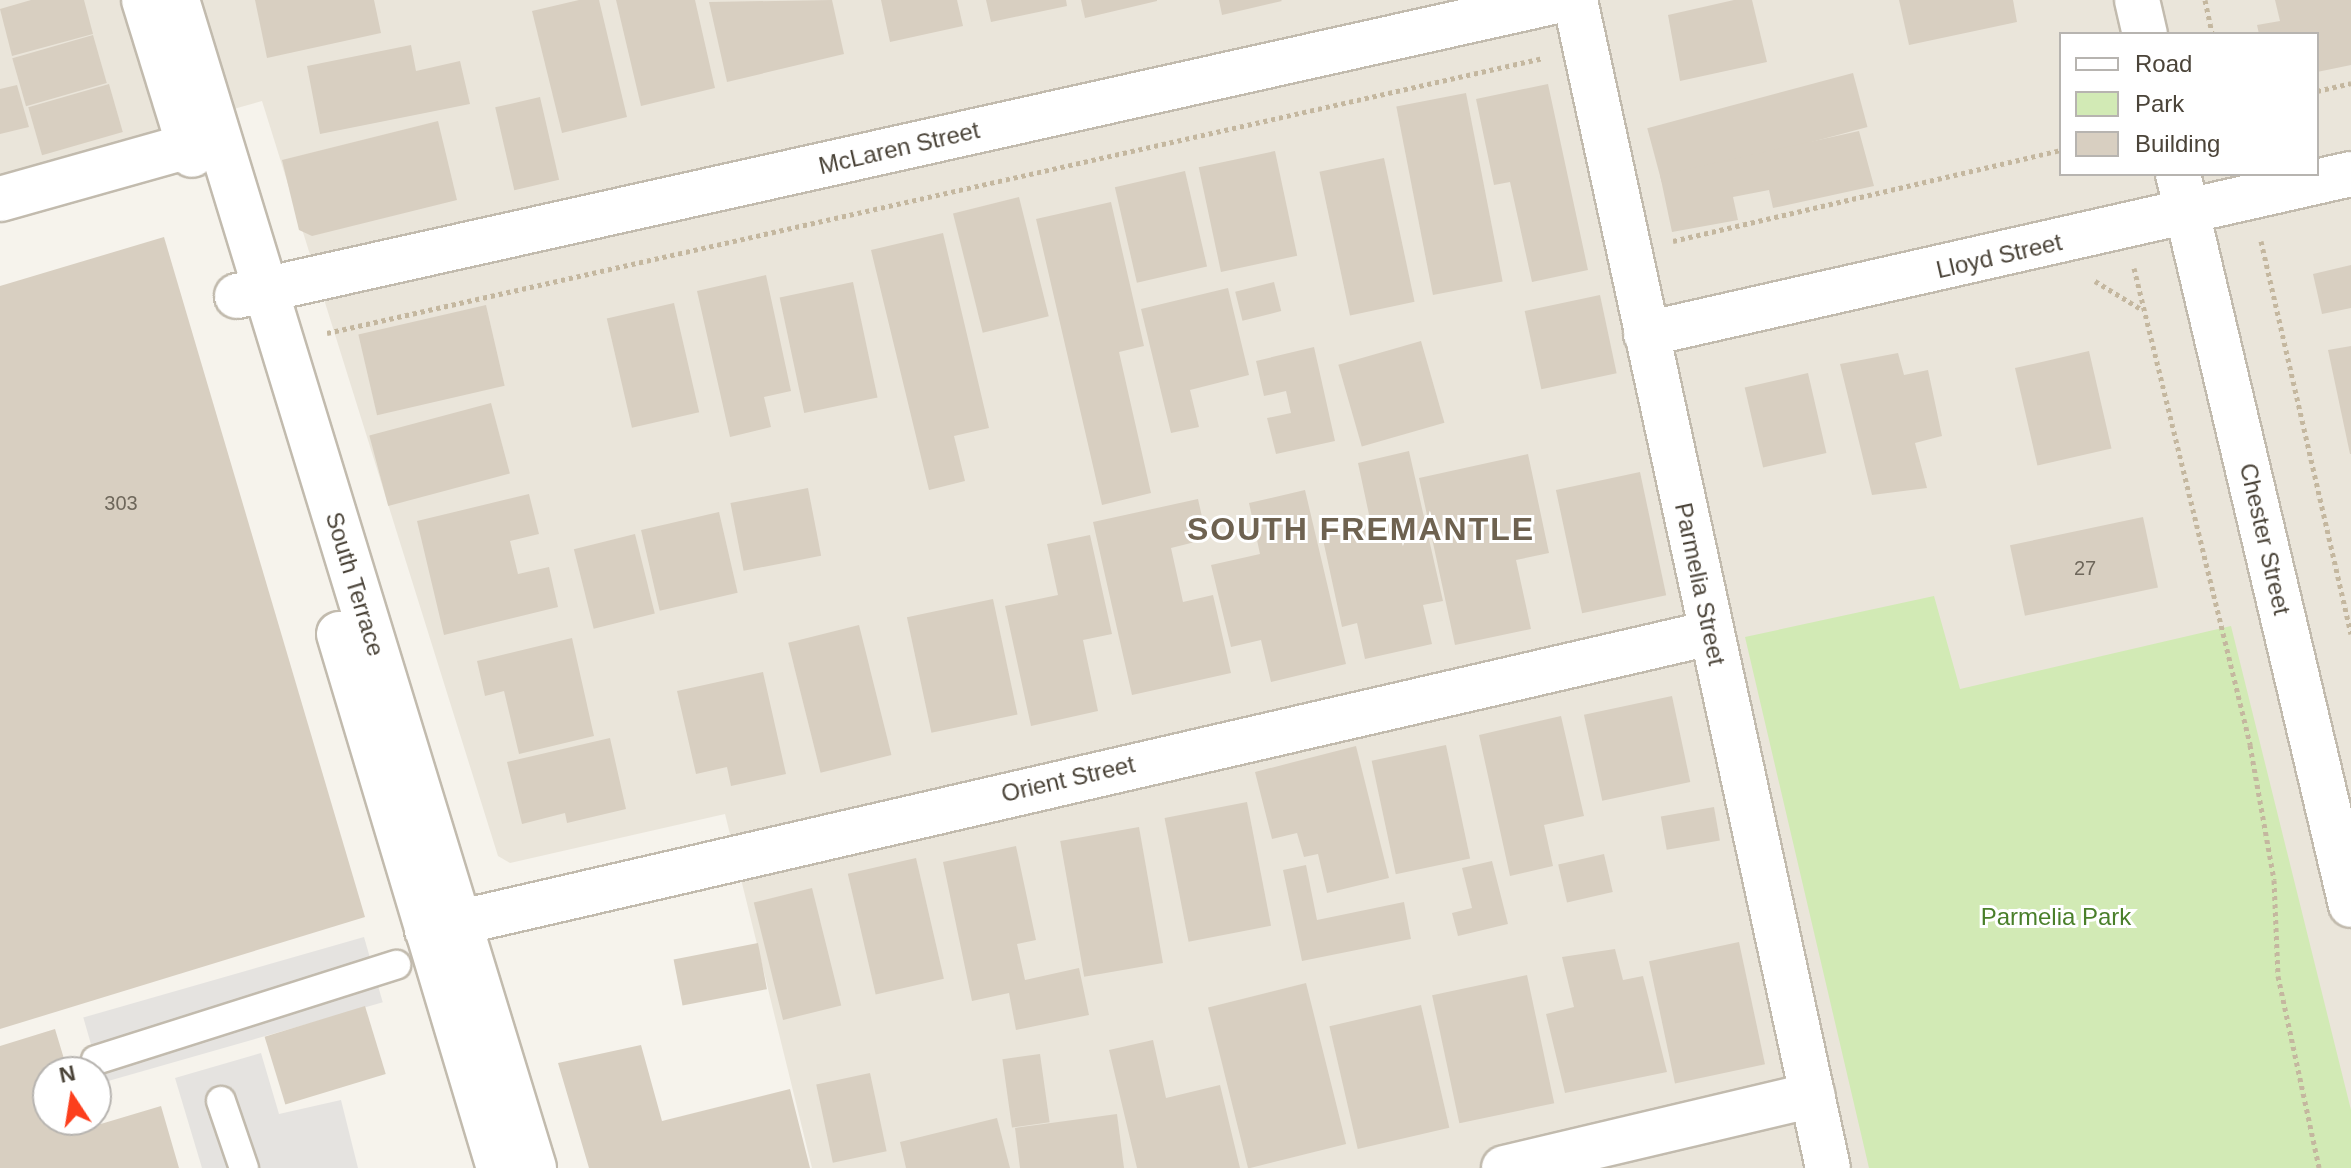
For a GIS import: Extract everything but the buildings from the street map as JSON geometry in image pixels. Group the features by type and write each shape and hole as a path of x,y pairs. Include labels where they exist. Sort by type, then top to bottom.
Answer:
{"street":[{"name":"South Terrace","path":"144,0 189,146 251,293"},
{"name":"South Terrace","path":"177,0 251,293 445,925 534,1168"},
{"name":"McLaren Street","path":"251,293 1561,0"},
{"name":"Parmelia Street","path":"1575,0 1828,1168"},
{"path":"2137,0 2145,32"},
{"path":"0,199 189,146"},
{"name":"Lloyd Street","path":"1646,334 2139,225 2183,194 2351,174"},
{"name":"Chester Street","path":"2183,194 2343,832 2351,905"},
{"name":"Orient Street","path":"445,925 1710,633"},
{"name":"South Terrace","path":"445,925 499,1168"},
{"path":"1504,1168 1812,1095"}],"lane":[{"path":"109,1056 396,965"},
{"path":"221,1101 244,1168"}],"path":[{"path":"2205,0 2212,32"},
{"path":"327,333 1551,56 1555,71"},
{"path":"2319,91 2351,83"},
{"path":"1657,245 2059,150"},
{"path":"2139,225 2134,271 2250,745 2274,880 2281,990 2319,1168"},
{"path":"2260,235 2351,634"},
{"path":"2087,275 2142,310"}],"shaded area":[{"path":"0,0 2351,0 2351,1168 812,1168 725,814 510,863 498,856 262,101 123,140 0,189"},
{"path":"364,937 383,1002 112,1080 112,1056 94,1056 83,1017"},
{"path":"261,1053 279,1114 341,1100 358,1168 202,1168 175,1078"}],"green space":[{"name":"Parmelia Park","path":"1934,596 1960,689 2231,626 2351,1110 2351,1168 1869,1168 1745,637"}],"district":[{"name":"SOUTH FREMANTLE","path":"1361,529"}]}
